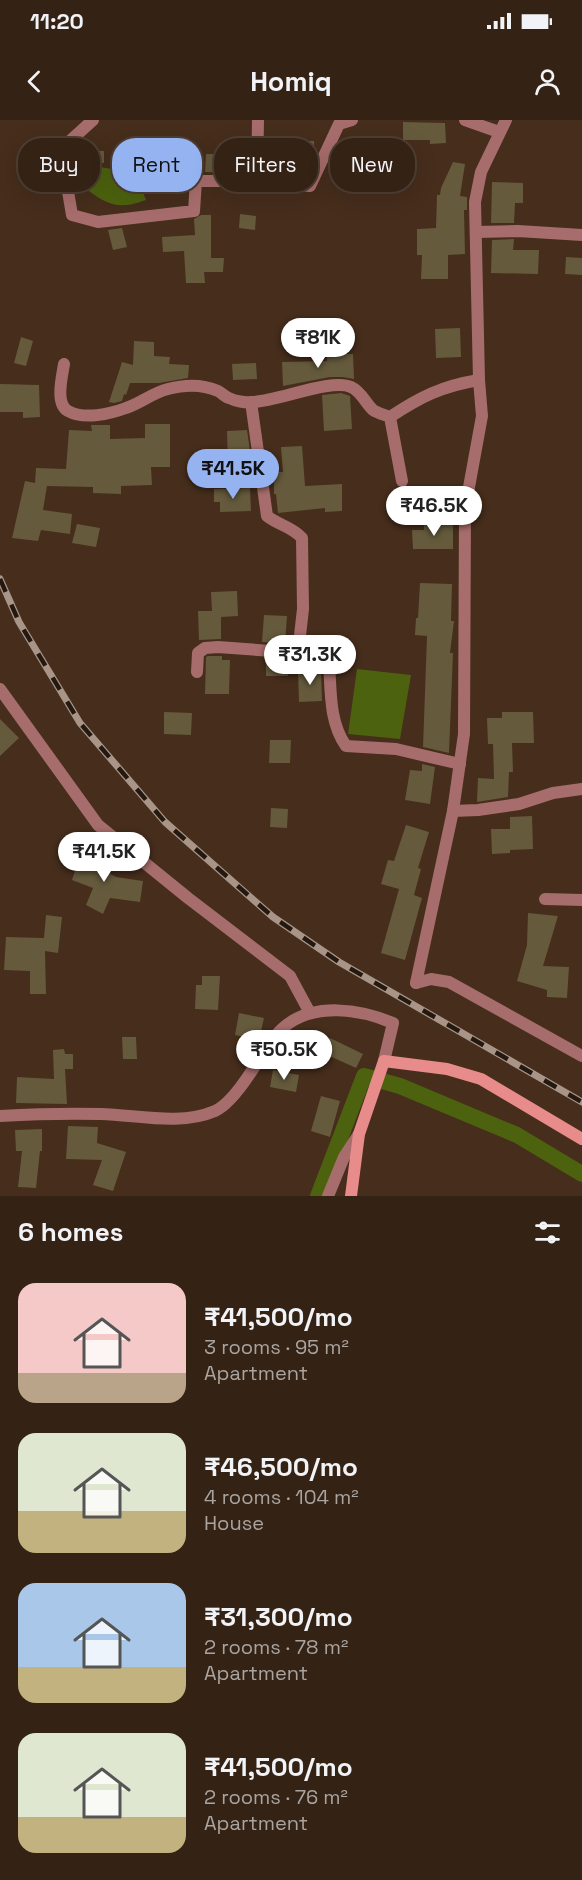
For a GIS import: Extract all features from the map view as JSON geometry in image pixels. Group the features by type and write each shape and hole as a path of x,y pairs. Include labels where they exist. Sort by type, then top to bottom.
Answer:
{"main road":[{"path":"351,1196 359,1134 384,1061 447,1069 481,1078 582,1139"}],"street":[{"path":"93,120 71,140 64,168 72,215 98,222 194,211 196,182 214,182"},
{"path":"257,138 258,120"},
{"path":"318,169 339,124 352,120"},
{"path":"465,120 499,132"},
{"path":"506,120 481,172 475,202 479,380 482,416 465,509 464,734 453,812 416,983 430,979 449,982 582,1056"},
{"path":"477,232 518,231 582,235"},
{"path":"64,364 62,406 74,414 84,416 127,408 155,393 181,386 199,386 218,391 228,398 251,402 282,398 307,390 350,386 363,396 374,410 390,417"},
{"path":"390,417 417,399 438,389 479,380"},
{"path":"251,402 267,516 276,523 293,528 302,538 303,609 298,653"},
{"path":"390,417 402,481"},
{"path":"197,672 198,653 205,648 218,647 298,653 329,662 332,706 337,734 346,746 396,749 460,764"},
{"path":"0,689 98,825 290,976 310,1013"},
{"path":"453,812 519,804 554,793 582,789"},
{"path":"545,899 582,900"},
{"path":"0,1116 102,1114 173,1118 195,1117 217,1110 241,1088 282,1027 310,1013 326,1010 374,1015 393,1023 384,1061"},
{"path":"328,1196 344,1157 359,1134"}],"shaded area":[{"path":"100,167 112,169 112,192 143,192 146,200 119,205 91,192 100,192"},
{"path":"357,669 411,675 400,739 348,734"}],"building":[{"path":"403,122 445,123 446,143 430,144 430,140 403,138"},
{"path":"100,151 104,151 104,163 100,163"},
{"path":"206,154 214,154 214,172 205,172"},
{"path":"453,162 465,164 460,196 467,197 467,210 464,210 465,254 448,255 448,279 421,279 422,255 417,255 417,229 436,228 437,195 440,195"},
{"path":"492,182 523,183 523,203 515,203 514,223 491,223"},
{"path":"240,214 256,216 255,230 239,228"},
{"path":"201,215 211,215 211,258 224,258 223,272 204,272 205,283 186,283 184,251 163,252 162,237 195,235 194,219"},
{"path":"122,228 127,247 113,250 108,230"},
{"path":"514,239 513,250 539,250 538,274 491,273 492,240"},
{"path":"566,257 582,258 582,275 565,274"},
{"path":"460,328 461,357 436,358 435,329"},
{"path":"21,337 33,341 26,366 14,363"},
{"path":"134,341 154,342 154,356 170,357 169,364 189,365 188,378 159,383 130,383 122,401 109,402 122,362 133,365"},
{"path":"327,354 353,354 354,379 330,377 283,386 282,362 327,361"},
{"path":"256,363 257,379 233,380 232,364"},
{"path":"0,384 39,385 40,417 23,418 23,412 0,412"},
{"path":"341,393 350,396 352,429 324,431 322,395"},
{"path":"145,424 170,424 170,467 151,467 152,485 121,486 121,494 93,493 93,487 47,486 43,510 72,514 70,534 41,530 38,541 12,538 25,481 35,483 36,468 66,469 69,430 92,431 91,425 110,425 110,439 145,438"},
{"path":"247,430 252,465 228,466 227,431"},
{"path":"302,446 305,486 342,484 342,511 325,512 325,508 278,513 276,494 274,494 274,472 283,472 281,447"},
{"path":"250,488 251,511 220,512 220,502 214,502 214,489"},
{"path":"424,523 453,523 453,549 413,549 412,530 424,530"},
{"path":"77,524 100,528 96,547 72,543"},
{"path":"420,583 452,584 451,621 454,621 450,653 453,653 449,753 423,747 427,636 415,635"},
{"path":"237,591 238,616 221,617 221,639 199,640 198,611 212,611 211,592"},
{"path":"264,615 287,616 285,644 262,642"},
{"path":"222,656 222,660 230,660 229,694 205,694 206,657"},
{"path":"266,659 287,660 288,676 266,676"},
{"path":"298,671 321,671 322,701 299,702"},
{"path":"164,712 192,713 191,735 164,734"},
{"path":"502,712 533,712 534,743 512,743 513,772 509,772 508,797 477,802 478,778 494,779 493,744 488,744 487,718 502,718"},
{"path":"0,719 19,738 0,756"},
{"path":"270,740 291,740 290,763 269,763"},
{"path":"422,764 435,767 430,804 405,800 410,770 422,771"},
{"path":"271,808 288,809 287,828 270,827"},
{"path":"532,816 533,849 492,854 491,829 510,829 510,817"},
{"path":"406,825 429,832 418,868 421,869 414,895 422,898 405,960 381,953 399,889 381,884 388,860 394,861"},
{"path":"83,846 100,855 96,866 116,877 143,881 140,902 110,898 103,914 86,905 93,888 72,880"},
{"path":"528,913 558,916 543,966 569,967 567,998 547,997 547,990 517,981 527,945"},
{"path":"46,915 62,917 58,953 45,951 46,994 30,994 30,971 4,970 6,937 44,938"},
{"path":"202,976 220,976 218,1010 195,1009 196,985 202,985"},
{"path":"239,1013 264,1018 259,1040 235,1035"},
{"path":"122,1037 136,1037 137,1059 123,1059"},
{"path":"330,1038 363,1054 356,1068 323,1053"},
{"path":"64,1049 65,1054 73,1054 73,1069 65,1069 67,1104 16,1103 17,1077 54,1079 53,1050"},
{"path":"273,1070 299,1075 296,1092 270,1087"},
{"path":"321,1096 340,1101 330,1137 311,1131"},
{"path":"68,1126 98,1127 97,1143 126,1152 113,1191 93,1185 102,1160 66,1159"},
{"path":"42,1129 42,1151 40,1151 36,1188 18,1187 22,1151 16,1151 15,1130"}],"waterway":[{"path":"318,1196 364,1076 400,1086 517,1135 582,1174"}],"railway":[{"path":"0,579 19,622 80,723 165,822 273,917 339,962 582,1102"}]}
